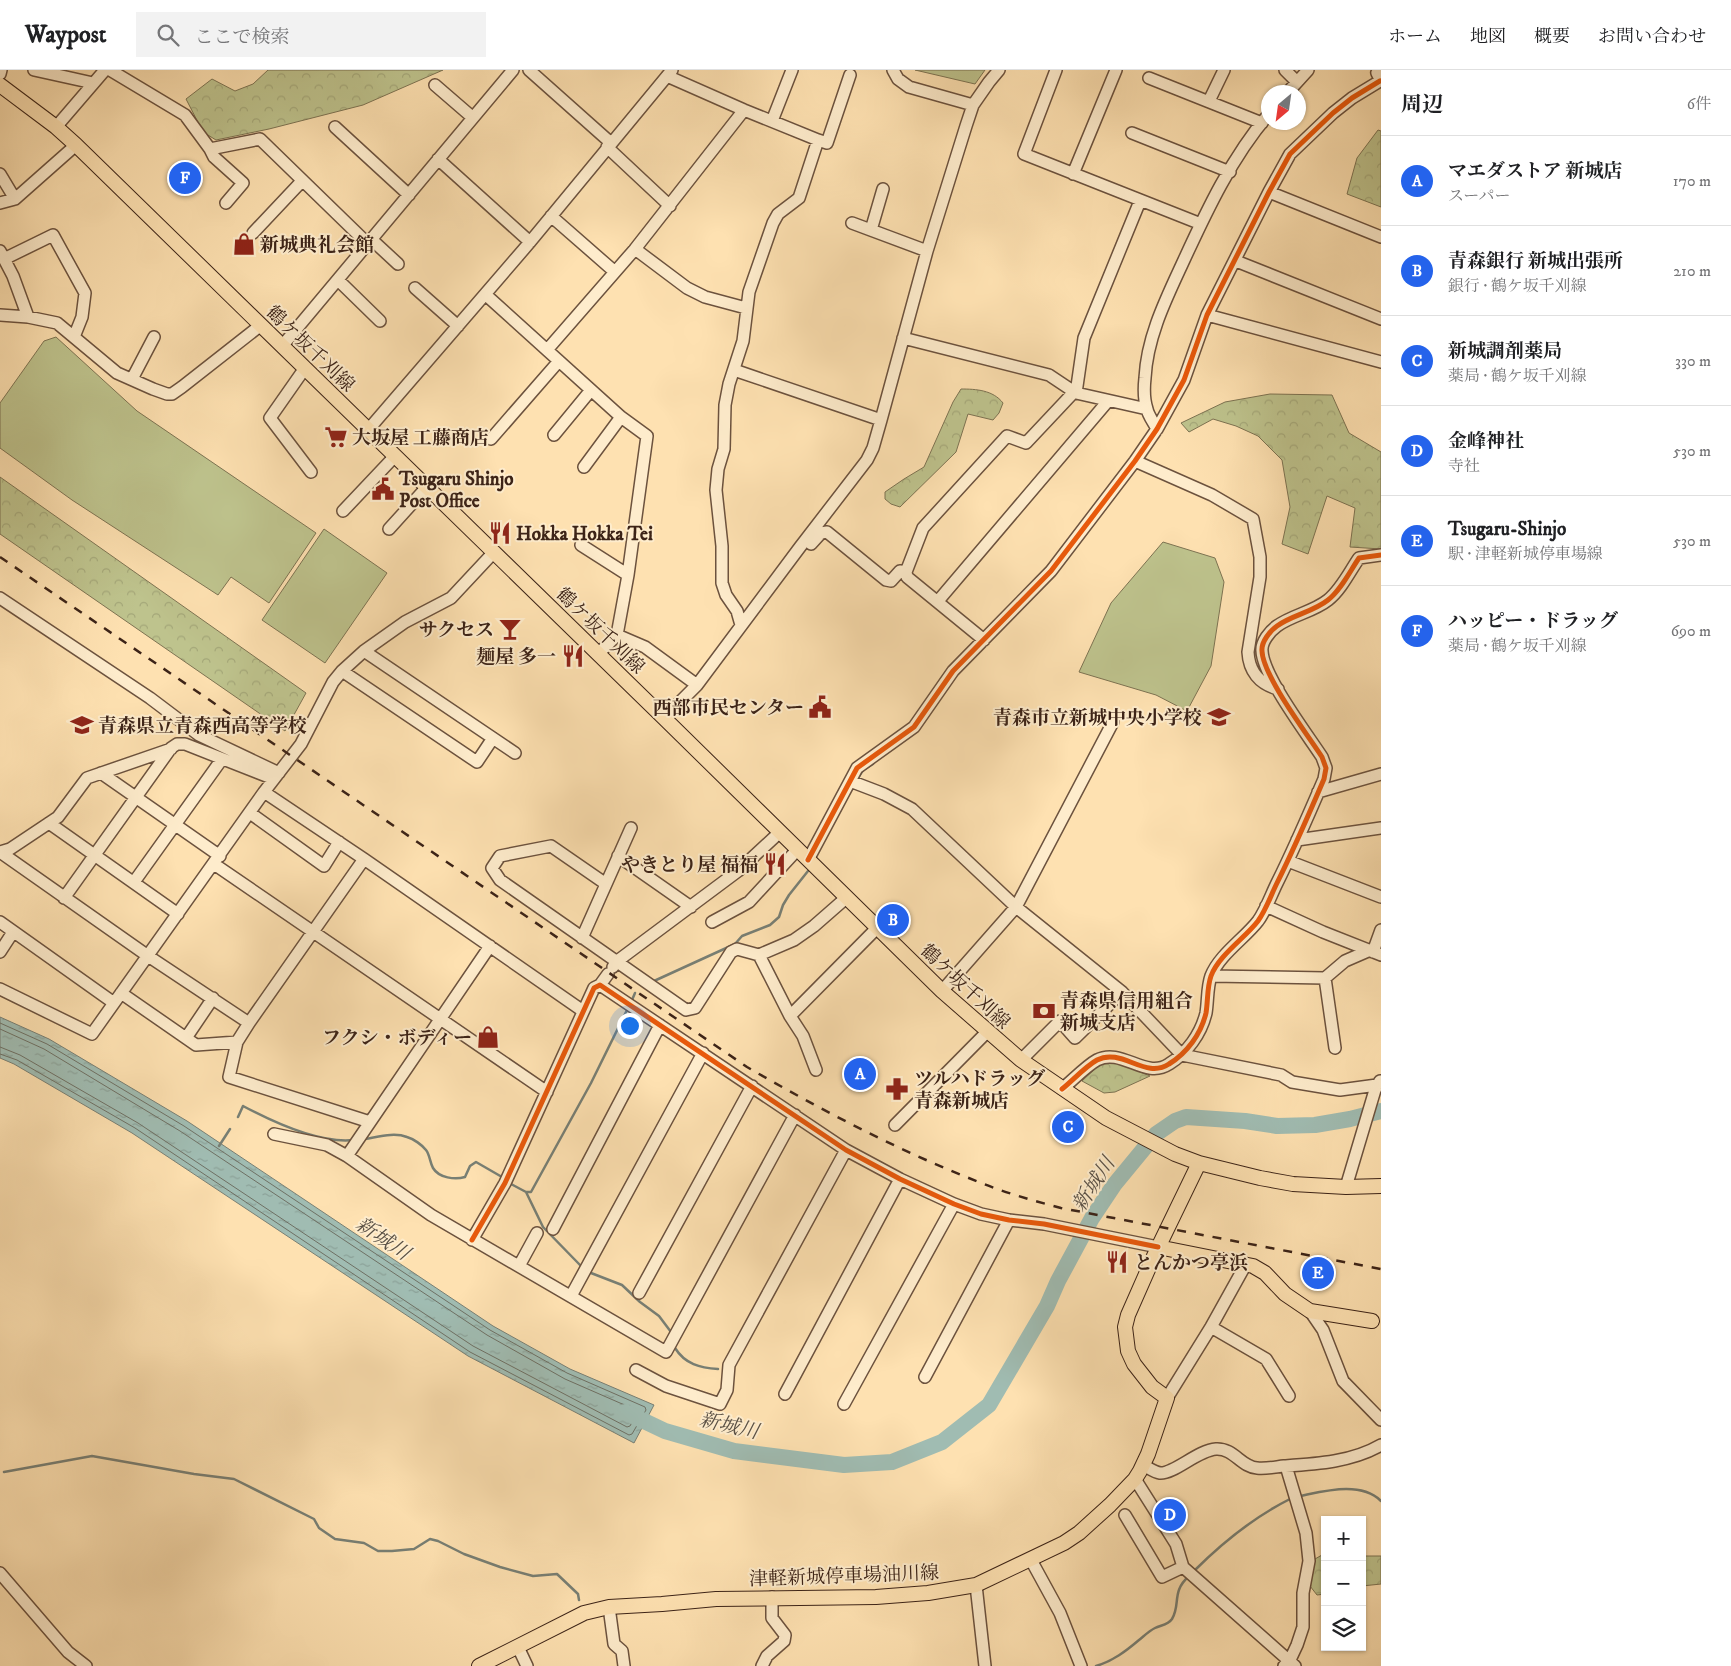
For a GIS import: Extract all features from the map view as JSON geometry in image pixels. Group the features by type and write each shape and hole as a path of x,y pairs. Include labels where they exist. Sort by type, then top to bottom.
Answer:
{"main road":[{"name":"鶴ケ坂千刈線","path":"0,85 56,127 76,145 942,991 986,1032 1021,1060 1106,1118 1175,1154 1199,1163 1293,1184 1346,1187 1381,1186"},
{"path":"1167,1398 1152,1387 1134,1364 1128,1351 1125,1327 1128,1315 1158,1247 1199,1163"},
{"path":"1158,1247 1246,1264 1265,1273 1285,1294 1310,1311 1377,1321"},
{"name":"津軽新城停車場油川線","path":"479,1666 584,1613 608,1607 716,1599 876,1596 928,1593 976,1585 1031,1560 1079,1533 1135,1480 1143,1465 1167,1398"}],"street":[{"path":"0,74 2,70"},
{"path":"34,70 93,83"},
{"path":"56,127 105,70"},
{"path":"110,70 185,115 214,157 243,183 226,203"},
{"path":"283,346 513,70"},
{"path":"529,70 609,145 670,206"},
{"path":"772,121 792,70"},
{"path":"893,70 898,79 909,87 973,105"},
{"path":"664,718 697,685 800,546 867,460 882,420 927,251 973,105 999,70"},
{"path":"1056,70 1024,154 1201,224"},
{"path":"1073,174 1116,70"},
{"path":"1209,101 1224,70"},
{"path":"1285,70 1297,82"},
{"path":"1294,85 1308,70"},
{"path":"808,860 857,768 914,727 952,671 1051,571 1135,461 1157,429 1184,380 1207,315 1290,154 1352,98 1381,81 1377,73 1381,70"},
{"path":"368,430 486,295 670,73 744,110 827,143 850,75"},
{"path":"1149,78 1209,101 1261,118"},
{"path":"435,85 472,117"},
{"path":"547,350 635,249 744,110"},
{"path":"1157,429 1147,409 1145,378 1151,340 1164,303 1201,224 1246,145 1261,124"},
{"path":"335,127 409,195"},
{"path":"1132,133 1230,172"},
{"path":"210,149 260,139 370,242 398,264"},
{"path":"742,625 737,611 726,595 722,583 722,546 716,490 718,469 724,449 725,405 743,341 749,292 772,223 778,214 799,198 818,140"},
{"path":"0,203 15,199 76,145"},
{"path":"438,159 530,242"},
{"path":"0,174 15,199"},
{"path":"253,232 302,180"},
{"path":"871,230 883,189"},
{"path":"1269,192 1381,237"},
{"path":"984,640 907,577 906,572 923,528 1007,436 1026,443 1075,393 1084,338 1140,201"},
{"path":"551,216 615,272"},
{"path":"852,223 927,251"},
{"path":"28,317 13,276 2,255 53,235 85,293 82,317 74,337"},
{"path":"635,249 687,288 705,297 746,308"},
{"path":"1236,261 1381,319"},
{"path":"338,280 380,321"},
{"path":"415,288 458,326"},
{"path":"486,295 621,417 647,436 628,575 617,635 598,654"},
{"path":"0,315 28,317 57,323 117,373 167,394 172,394 261,325"},
{"path":"1207,315 1381,362"},
{"path":"132,379 154,337"},
{"path":"903,338 1049,375 1075,393 1147,409"},
{"path":"491,440 559,361"},
{"path":"305,368 270,418 311,472"},
{"path":"734,370 882,420"},
{"path":"554,435 591,390"},
{"path":"938,601 1108,401"},
{"path":"584,467 621,417"},
{"path":"343,511 395,456"},
{"path":"1135,461 1212,495 1253,519 1260,557 1260,577 1248,652 1248,663 1254,674 1268,687 1278,689"},
{"path":"389,529 427,487"},
{"path":"800,546 806,551 821,532 827,532 886,580 891,581 900,571 906,572"},
{"path":"581,545 628,575"},
{"path":"0,989 92,1034 264,792 301,744 333,682 342,671 364,651 405,622 451,598 494,552"},
{"path":"1062,1089 1096,1060 1104,1058 1120,1058 1149,1069 1157,1070 1167,1066 1182,1055 1202,1025 1206,1013 1211,976 1218,964 1258,920 1266,906 1324,779 1326,768 1322,757 1278,689 1264,662 1261,650 1269,633 1278,625 1326,602 1334,595 1359,558 1381,555"},
{"path":"0,598 150,698 199,735 277,776"},
{"path":"617,635 645,647 697,685"},
{"path":"364,651 515,753"},
{"path":"342,671 477,762 493,738"},
{"path":"942,991 1016,907 1113,722"},
{"path":"64,898 171,748 176,744 185,744 222,759 277,776"},
{"path":"0,852 10,849 58,817 87,778 171,748"},
{"path":"134,882 222,759"},
{"path":"101,773 175,825 217,860 313,931 547,1092"},
{"path":"1318,792 1381,774"},
{"path":"850,781 884,794 912,810 1016,907 1122,992 1182,1055 1282,1075 1292,1082 1340,1090 1378,1085 1354,1155 1346,1187"},
{"path":"264,792 583,1011"},
{"path":"250,813 324,866 339,842"},
{"path":"49,822 178,914"},
{"path":"582,938 631,828"},
{"path":"1297,840 1381,828"},
{"path":"472,1240 505,1183 594,988 600,985 612,968 738,871 780,832"},
{"path":"606,884 551,846 500,856 492,868 500,880 582,938 612,968 686,1010 695,1008 731,952 737,949 759,955 794,940 814,926 846,898"},
{"path":"712,922 749,902 797,850"},
{"path":"0,852 148,956 249,1023"},
{"path":"618,856 691,907"},
{"path":"364,859 237,1042 229,1077 370,1122"},
{"path":"1288,861 1381,897"},
{"path":"1266,906 1374,953"},
{"path":"0,922 196,1046 237,1042"},
{"path":"790,1016 877,928"},
{"path":"1374,953 1381,930"},
{"path":"0,952 14,932"},
{"path":"347,1156 490,946"},
{"path":"1211,976 1325,978 1345,961 1374,953"},
{"path":"759,955 790,1016 803,1036 816,1070"},
{"path":"1325,978 1335,1048"},
{"path":"600,985 846,1150 900,1179 954,1204 981,1214 1009,1220 1044,1224 1158,1247"},
{"path":"1021,1060 1060,1021 1075,1038 1122,992"},
{"path":"186,1038 213,998"},
{"path":"553,1229 660,1026"},
{"path":"895,1125 986,1032"},
{"path":"571,1296 703,1053"},
{"path":"639,1294 752,1086"},
{"path":"274,1134 327,1145 347,1156 430,1215 666,1352 795,1115"},
{"path":"636,1370 666,1386 720,1404 727,1390 729,1365 846,1150"},
{"path":"785,1394 900,1179"},
{"path":"844,1404 954,1204"},
{"path":"925,1377 1009,1220"},
{"path":"519,1266 537,1233"},
{"path":"1167,1398 1211,1327 1246,1264"},
{"path":"1310,1311 1323,1330 1344,1381 1381,1420"},
{"path":"1211,1327 1266,1359 1289,1396"},
{"path":"1143,1465 1152,1471 1166,1473 1206,1451 1217,1449 1229,1451 1256,1468 1311,1464 1342,1459 1371,1451 1381,1445"},
{"path":"1135,1480 1176,1544 1183,1567 1289,1665 1303,1627 1303,1593 1309,1561 1306,1533 1286,1466"},
{"path":"1125,1515 1162,1577 1183,1567"},
{"path":"1031,1560 1060,1614 1081,1666"},
{"path":"0,1573 68,1652 86,1666"},
{"path":"976,1585 986,1666"},
{"path":"762,1666 767,1656 784,1641 785,1635 772,1618 772,1597"},
{"path":"608,1607 614,1644 622,1651 624,1666"},
{"path":"518,1646 527,1666"}],"green space":[{"path":"268,70 443,70 363,105 269,129 216,140 203,132 186,99 212,79 235,91 253,84"},
{"path":"915,70 985,70 975,84"},
{"path":"1378,130 1381,131 1381,207 1347,194 1357,158"},
{"path":"56,337 137,411 316,533 269,603 231,577 218,595 72,500 0,448 0,403 44,341"},
{"path":"961,389 978,390 994,395 1003,403 999,413 993,420 968,414 956,452 900,507 891,504 885,499 885,492 924,467 953,402"},
{"path":"1270,394 1332,395 1349,433 1381,452 1381,549 1350,547 1355,508 1327,496 1308,554 1282,544 1290,507 1282,460 1258,436 1236,426 1213,419 1189,432 1181,423 1225,402"},
{"path":"0,477 306,693 285,731 0,534"},
{"path":"324,529 387,573 325,663 262,620"},
{"path":"1163,542 1215,558 1224,582 1211,666 1187,711 1156,695 1079,672 1111,603"},
{"path":"1107,1062 1116,1062 1150,1076 1115,1092 1104,1093 1082,1081 1098,1066"},
{"path":"1321,1556 1321,1594 1317,1595 1310,1586 1315,1559"},
{"path":"1366,1556 1381,1556 1381,1584 1366,1586"}],"water":[{"path":"0,1017 49,1039 187,1121 493,1326 570,1369 654,1405 634,1443 468,1356 132,1133 14,1064 0,1058"}],"waterway":[{"path":"858,778 863,770 873,764"},
{"path":"654,981 735,944 742,936 770,925 779,917 789,895 808,871"},
{"path":"632,1000 635,993"},
{"path":"511,1184 526,1192 531,1192 591,1083 628,1008"},
{"path":"238,1117 243,1106 282,1125 312,1135 327,1139 354,1140"},
{"name":"新城川","path":"625,1412 665,1431 734,1451 844,1465 892,1462 942,1442 989,1405 1047,1306 1058,1281 1092,1218 1114,1185 1156,1134 1175,1121 1186,1117 1245,1121 1277,1126 1315,1125 1381,1111"},
{"path":"219,1146 230,1129"},
{"path":"365,1139 386,1135 397,1135 412,1139 426,1150 436,1171 448,1177 465,1177 470,1166 476,1162 502,1177"},
{"path":"526,1192 543,1227 580,1265"},
{"path":"591,1273 622,1285 659,1316 671,1332"},
{"path":"675,1348 683,1358 694,1364 705,1368 718,1369"},
{"path":"4,1472 92,1456 234,1479 314,1519 319,1528 335,1539 364,1543 378,1551 414,1549 430,1539 500,1567 533,1576 557,1574 578,1594 579,1600"},
{"path":"1300,1496 1331,1490 1353,1489 1373,1495 1381,1501"},
{"path":"1194,1571 1239,1531 1290,1499"},
{"path":"1096,1666 1119,1655 1151,1631 1170,1621 1175,1614 1180,1587 1189,1576"}],"railway":[{"path":"0,557 747,1067 834,1115 923,1159 1003,1191 1042,1203 1381,1269"}],"cycle path":[{"path":"808,860 857,768 914,727 953,671 1051,571 1135,461 1157,429 1184,380 1207,315 1290,154 1333,113 1352,98 1380,81"},
{"path":"1062,1089 1097,1060 1106,1057 1115,1057 1142,1066 1160,1068 1176,1060 1197,1035 1206,1013 1211,976 1220,961 1253,927 1263,912 1313,805 1324,779 1326,768 1322,757 1287,705 1270,675 1264,662 1262,651 1264,640 1277,626 1316,608 1333,596 1359,558 1381,555"},
{"path":"472,1240 505,1183 594,988 600,985 846,1150 900,1179 954,1204 981,1214 1009,1220 1044,1224 1158,1247"}],"place":[{"name":"ハッピー・ドラッグ","path":"185,178"},
{"name":"新城典礼会館","path":"244,244"},
{"name":"大坂屋 工藤商店","path":"336,437"},
{"name":"Tsugaru Shinjo Post Office","path":"383,489"},
{"name":"Hokka Hokka Tei","path":"500,533"},
{"name":"サクセス","path":"510,629"},
{"name":"麺屋 多一","path":"573,656"},
{"name":"西部市民センター","path":"820,707"},
{"name":"青森市立新城中央小学校","path":"1219,717"},
{"name":"青森県立青森西高等学校","path":"82,725"},
{"name":"やきとり屋 福福","path":"775,864"},
{"name":"青森銀行 新城出張所","path":"893,920"},
{"name":"青森県信用組合 新城支店","path":"1044,1011"},
{"name":"フクシ・ボディー","path":"488,1037"},
{"name":"マエダストア 新城店","path":"860,1074"},
{"name":"ツルハドラッグ 青森新城店","path":"897,1089"},
{"name":"新城調剤薬局","path":"1068,1127"},
{"name":"とんかつ亭浜","path":"1117,1262"},
{"name":"Tsugaru-Shinjo","path":"1318,1273"},
{"name":"金峰神社","path":"1170,1515"}]}
